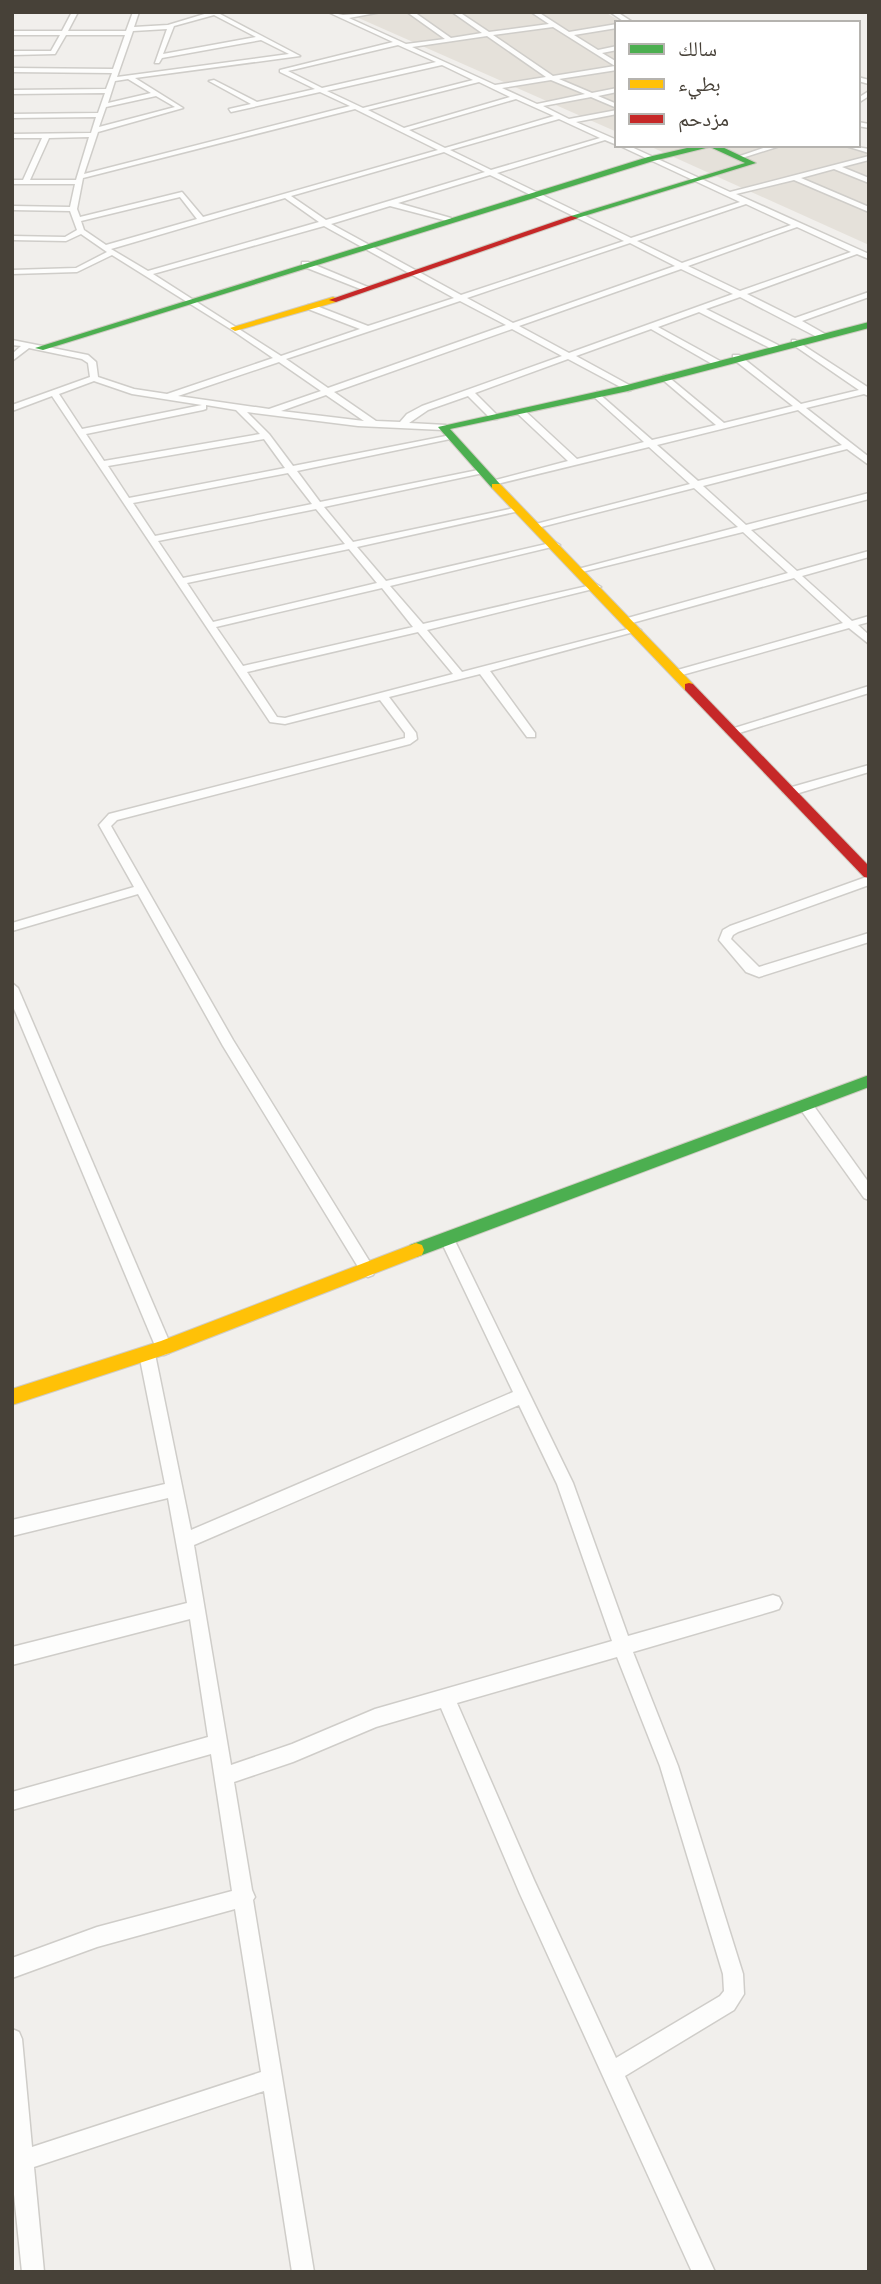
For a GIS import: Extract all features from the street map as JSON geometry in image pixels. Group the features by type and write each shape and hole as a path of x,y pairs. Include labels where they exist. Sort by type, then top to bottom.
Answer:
{"street":[{"path":"12,54 53,53 75,12"},
{"path":"136,12 80,179 73,209 81,231 235,328 375,425"},
{"path":"331,12 615,142"},
{"path":"341,17 378,12"},
{"path":"410,12 449,39"},
{"path":"455,12 552,78 615,105"},
{"path":"534,12 615,65"},
{"path":"12,33 129,31 170,27 185,16 217,13 312,64"},
{"path":"554,25 401,44 282,71 822,336"},
{"path":"568,34 615,26"},
{"path":"153,75 170,27"},
{"path":"160,55 262,38"},
{"path":"597,52 615,48"},
{"path":"12,70 130,78 296,55"},
{"path":"230,110 318,88 367,81 442,63"},
{"path":"494,87 615,66"},
{"path":"12,136 96,132 180,109 130,78"},
{"path":"12,182 80,179 478,80"},
{"path":"212,81 256,104"},
{"path":"535,106 615,90"},
{"path":"12,92 109,91"},
{"path":"106,105 158,94"},
{"path":"403,130 516,97"},
{"path":"568,121 615,112"},
{"path":"12,116 102,115"},
{"path":"14,274 77,270 109,250 201,220 559,117"},
{"path":"26,182 47,135"},
{"path":"149,273 605,138"},
{"path":"626,147 869,257"},
{"path":"12,359 34,346 652,159 700,147"},
{"path":"235,328 311,307 581,216 752,164 713,147"},
{"path":"740,157 773,147"},
{"path":"730,194 869,158"},
{"path":"835,167 869,181"},
{"path":"794,177 869,210"},
{"path":"78,220 181,194 201,220"},
{"path":"286,196 325,223 628,388"},
{"path":"166,397 278,357 746,202"},
{"path":"388,203 448,220"},
{"path":"12,208 73,209"},
{"path":"269,412 797,225"},
{"path":"12,238 66,239 81,231"},
{"path":"401,426 410,416 425,408 869,244"},
{"path":"306,264 366,288"},
{"path":"795,321 869,294"},
{"path":"311,307 367,329"},
{"path":"699,309 775,348"},
{"path":"651,326 717,363"},
{"path":"129,501 292,469 447,432 494,417 628,388 795,342 867,327"},
{"path":"12,342 90,359 94,378"},
{"path":"795,342 868,391"},
{"path":"736,357 869,462"},
{"path":"12,408 94,378 108,385 166,397 269,412 447,432 789,792 862,858 869,874"},
{"path":"666,378 723,426"},
{"path":"155,539 318,506 575,462 868,391"},
{"path":"53,392 105,464 271,717 279,721 484,671 795,574 869,554"},
{"path":"470,392 494,417"},
{"path":"597,395 869,641"},
{"path":"81,432 214,404"},
{"path":"239,408 265,436 318,506 461,677"},
{"path":"521,412 575,462"},
{"path":"105,464 265,436"},
{"path":"537,525 849,446"},
{"path":"581,571 869,496"},
{"path":"182,581 519,510"},
{"path":"211,625 555,545"},
{"path":"241,670 596,587"},
{"path":"678,673 869,619"},
{"path":"484,671 530,735"},
{"path":"732,732 869,689"},
{"path":"368,1270 228,1044 105,825 108,820 406,742 411,739 411,733 383,697"},
{"path":"789,792 869,768"},
{"path":"869,880 734,929 727,933 725,940 751,969 759,972 869,937"},
{"path":"12,927 142,889"},
{"path":"12,988 155,1351 174,1489 245,1897 303,2272"},
{"path":"12,1397 155,1351 869,1081"},
{"path":"806,1106 869,1194"},
{"path":"447,1239 565,1483 623,1648 669,1766 733,1974 734,1994 727,2003 614,2071"},
{"path":"184,1541 522,1396"},
{"path":"12,1528 174,1489"},
{"path":"225,1776 293,1753 375,1718 447,1700 557,1665 773,1603"},
{"path":"12,1656 197,1609"},
{"path":"447,1700 527,1887 614,2071 704,2272"},
{"path":"12,1801 219,1743"},
{"path":"12,1968 97,1937 245,1897"},
{"path":"12,2039 18,2162 33,2272"},
{"path":"18,2162 273,2078"}],"shaded area":[{"path":"345,12 605,12 620,21 615,21 615,131"},
{"path":"651,147 846,147 869,154 869,245"}],"traffic: fast":[{"path":"40,348 651,159 702,147"},
{"path":"574,218 752,163 716,147"},
{"path":"496,486 443,427 628,388 869,325"},
{"path":"416,1250 869,1081"}],"traffic: slow":[{"path":"235,328 333,300"},
{"path":"496,486 689,687"},
{"path":"12,1397 164,1348 416,1250"}],"traffic: jam":[{"path":"333,300 574,218"},
{"path":"689,687 869,874"}]}
